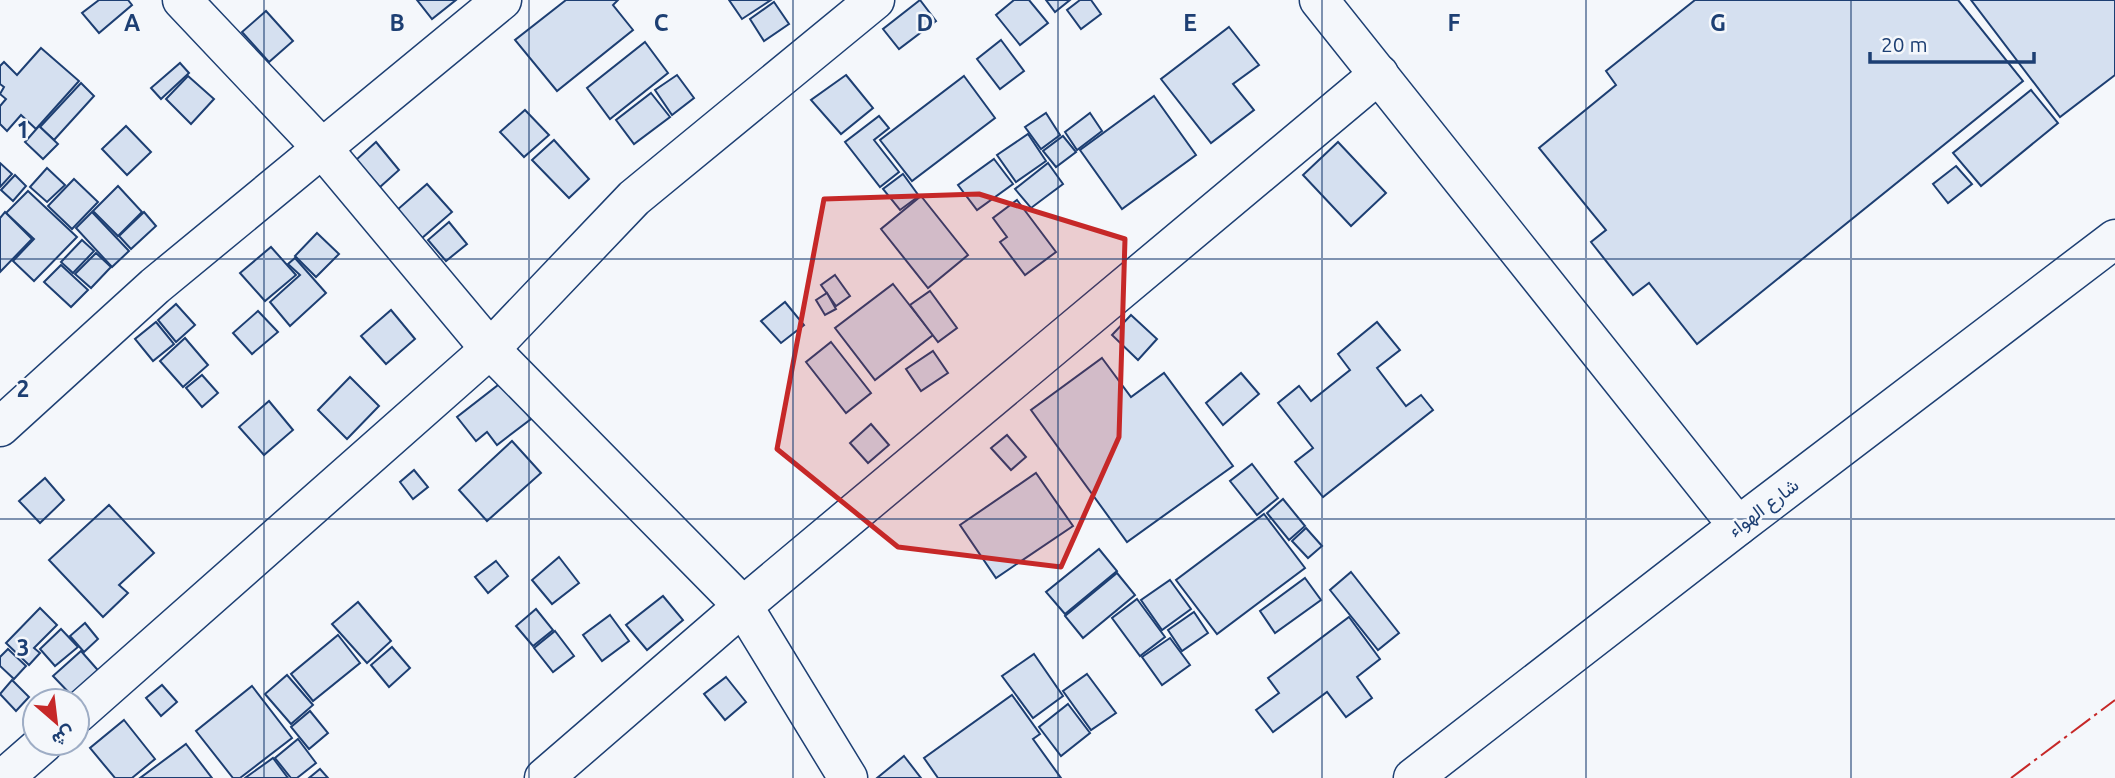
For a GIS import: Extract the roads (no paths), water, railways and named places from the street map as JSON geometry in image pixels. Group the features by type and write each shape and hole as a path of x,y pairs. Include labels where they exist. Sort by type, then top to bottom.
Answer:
{"street":[{"path":"182,0 322,148 490,349 743,606 848,778"},
{"path":"0,427 155,286 502,0"},
{"path":"91,702 490,349 634,198 875,0"},
{"path":"1319,0 1738,526"},
{"path":"544,778 743,606 1379,74"},
{"name":"شارع الهواء","path":"1413,778 2115,239"},
{"path":"4,778 28,757"}]}
